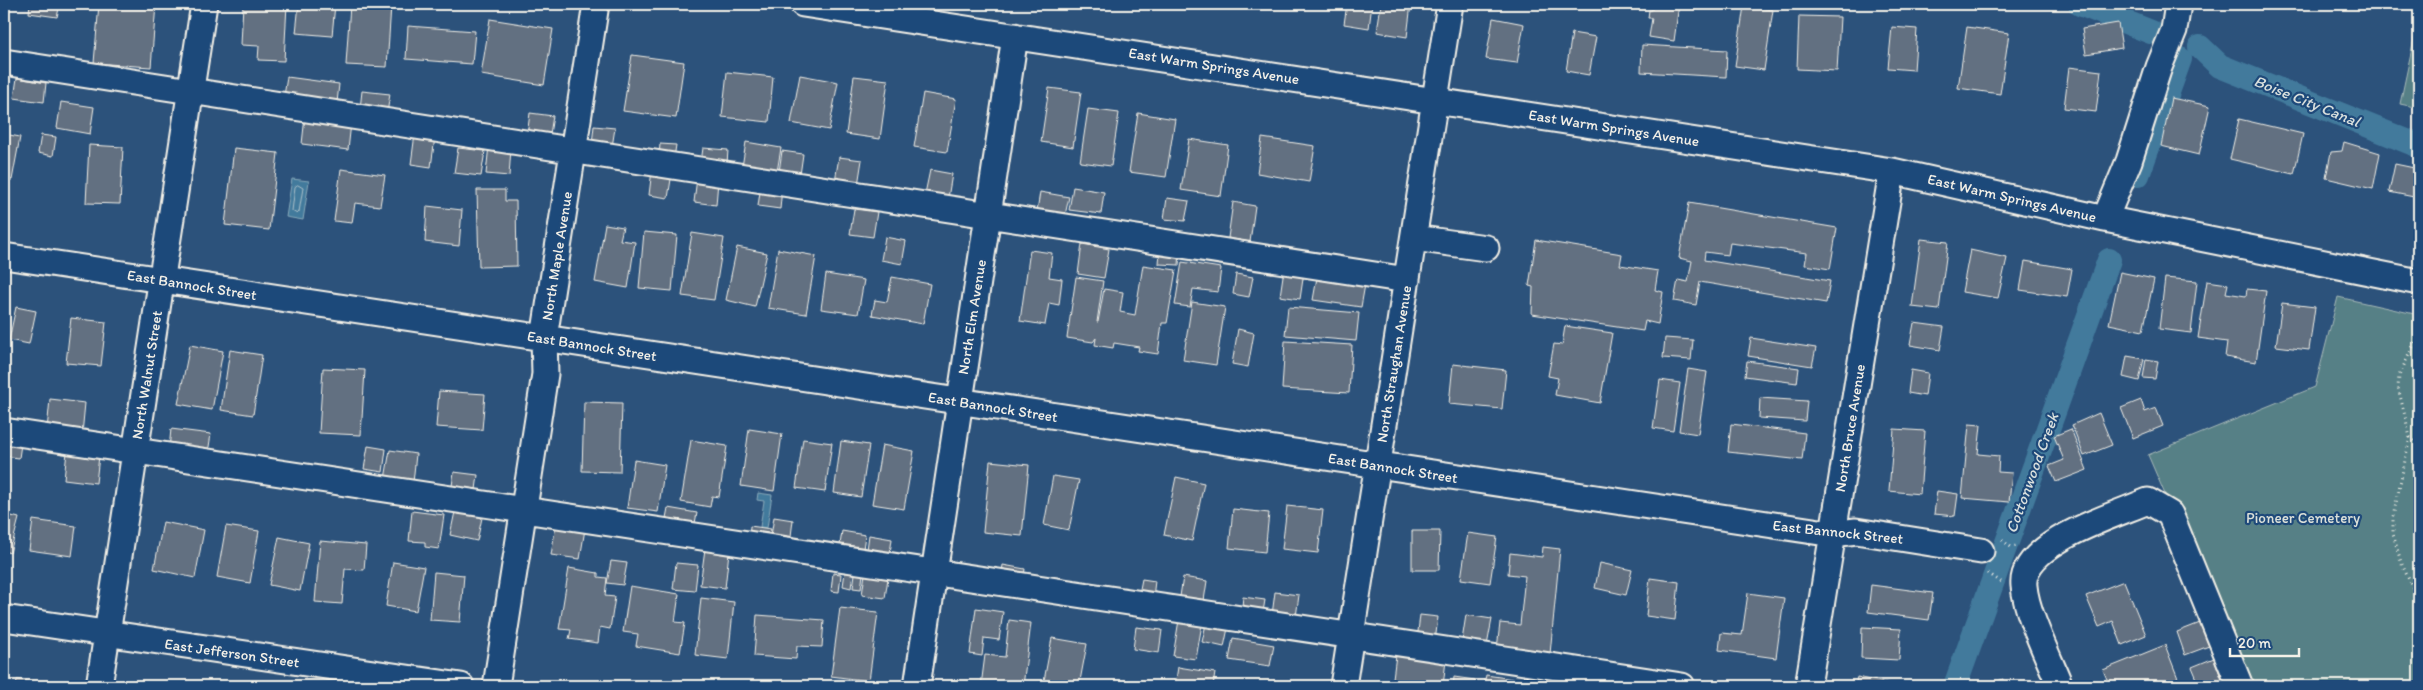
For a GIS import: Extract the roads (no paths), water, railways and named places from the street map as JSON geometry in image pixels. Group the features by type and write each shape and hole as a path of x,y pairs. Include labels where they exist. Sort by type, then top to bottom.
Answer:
{"street":[{"name":"North Walnut Street","path":"99,686 204,4"},
{"name":"North Maple Avenue","path":"496,686 544,374 544,338 596,4"},
{"name":"East Warm Springs Avenue","path":"803,4 1892,171 2105,220 2419,282"},
{"name":"North Straughan Avenue","path":"1343,686 1450,4"},
{"path":"2105,220 2129,161 2159,67 2174,30 2178,4"},
{"name":"North Elm Avenue","path":"917,686 1015,36"},
{"path":"4,62 1407,280"},
{"name":"North Bruce Avenue","path":"1808,686 1892,171"},
{"path":"1414,238 1486,248"},
{"name":"East Bannock Street","path":"4,256 1833,534 1856,531 1981,551"},
{"path":"4,431 1682,686"},
{"path":"2060,686 2029,607 2024,586 2014,578 2055,541 2148,501 2170,514 2240,686"},
{"name":"East Jefferson Street","path":"4,618 461,686"}],"water":[{"path":"292,179 309,181 303,220 286,217"},
{"path":"758,493 772,495 767,528 760,527 764,501 757,500"}],"waterway":[{"name":"Boise City Canal","path":"2080,4 2151,32"},
{"name":"Boise City Canal","path":"2200,47 2220,66 2419,146"},
{"name":"Cottonwood Creek","path":"2138,175 2180,59"},
{"name":"Cottonwood Creek","path":"1955,686 2109,260"}],"park label":[{"name":"Pioneer Cemetery","path":"2303,518"}]}
